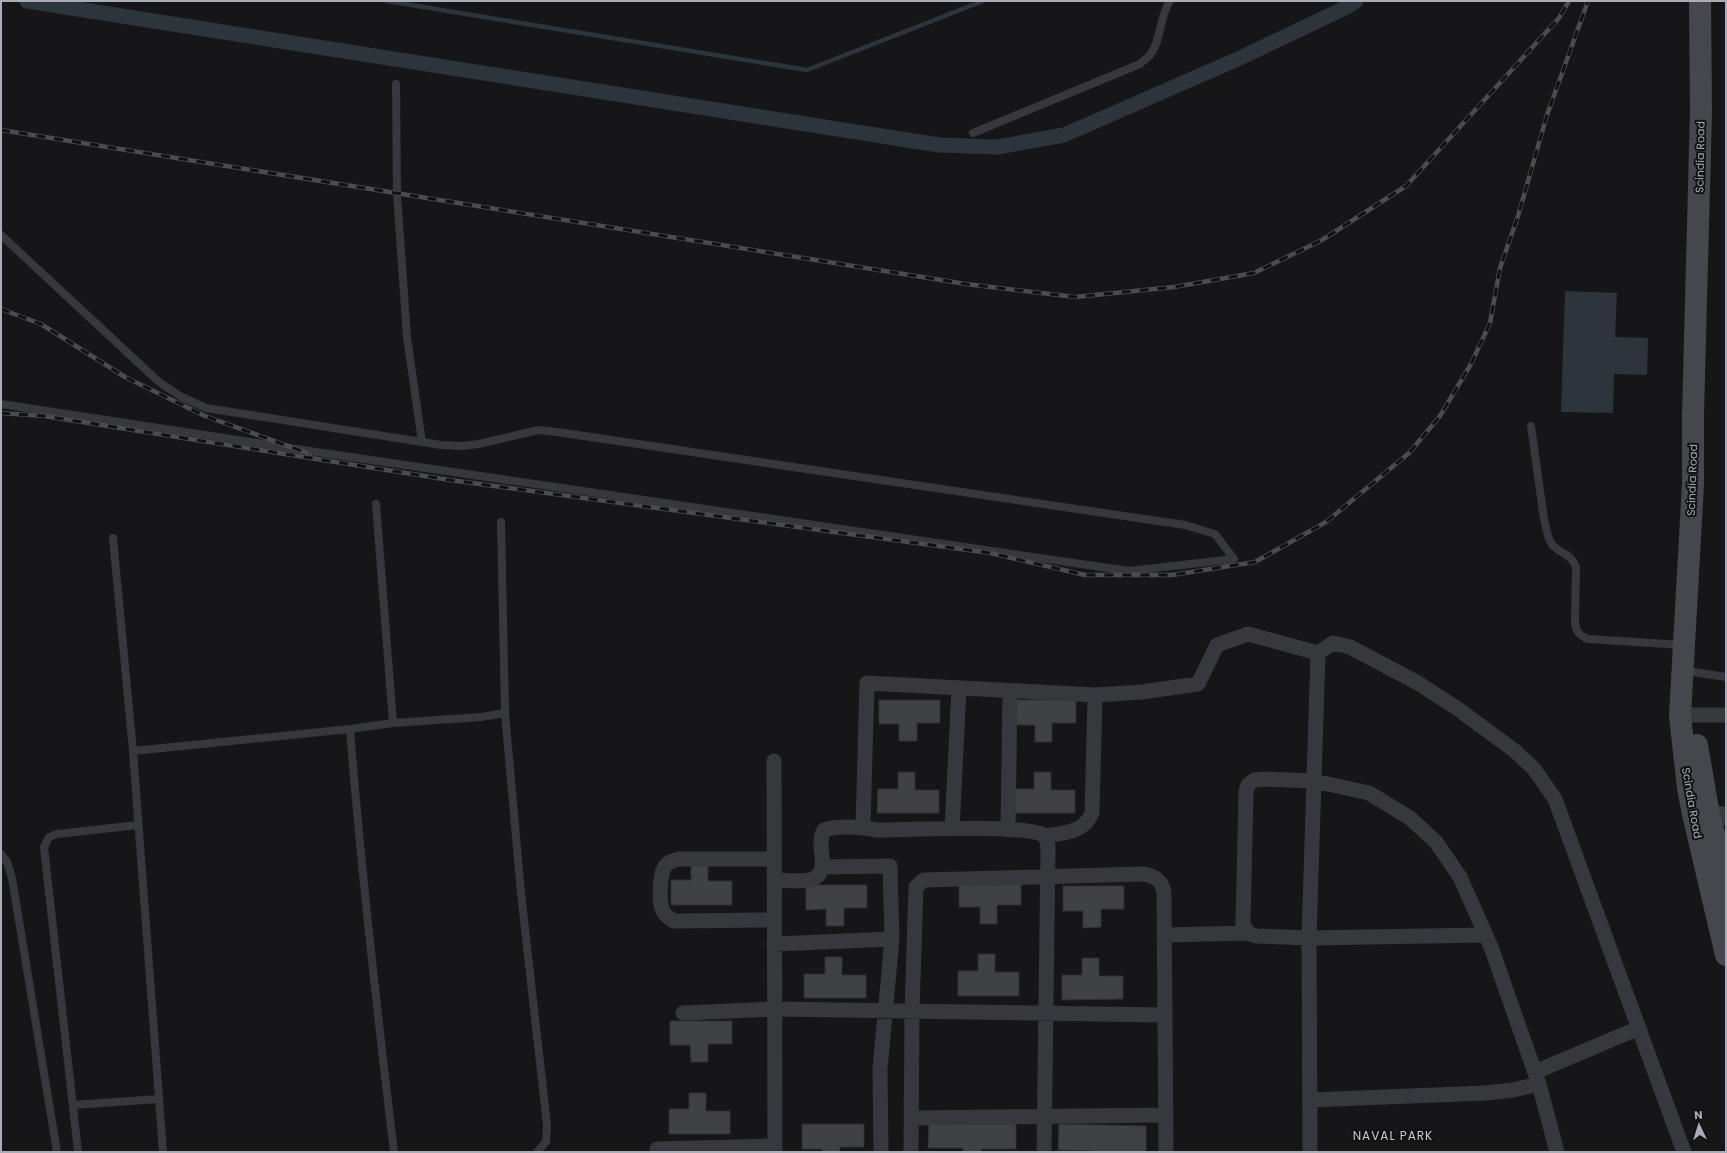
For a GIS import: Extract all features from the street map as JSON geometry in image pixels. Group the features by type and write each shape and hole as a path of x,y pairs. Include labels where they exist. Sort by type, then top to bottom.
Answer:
{"main road":[{"name":"Scindia Road","path":"1700,1 1701,126 1698,496 1684,645 1691,715 1709,815"},
{"name":"Scindia Road","path":"1711,1 1709,220 1698,496 1688,673 1680,716 1719,853 1719,883 1726,955"}],"street":[{"path":"863,828 867,682 1010,692 1095,695 1142,692 1198,684 1217,645 1248,634 1318,653 1333,643 1350,647 1404,676 1458,709 1515,751 1534,769 1556,799 1684,1152"},
{"path":"1310,1152 1309,938 1318,653"},
{"path":"952,829 959,688"},
{"path":"1008,830 1010,692"},
{"path":"1044,836 1081,828 1089,821 1092,814 1095,695"},
{"path":"1691,715 1726,715"},
{"path":"658,1149 775,1149 774,761"},
{"path":"1248,932 1243,924 1246,791 1248,785 1254,780 1314,781 1369,793 1410,818 1436,842 1449,859 1460,877 1486,935 1537,1078 1557,1152"},
{"path":"774,880 809,880 819,875 823,867 820,837 824,830 831,828 863,828 877,830 1008,830 1035,832 1044,836 1048,842 1044,1152"},
{"path":"774,858 679,859 667,864 663,869 660,887 663,913 674,920 774,920"},
{"path":"823,867 890,866 892,939 880,1069 881,1152"},
{"path":"911,1152 912,1012 916,887 924,880 1048,878 1143,874 1152,875 1163,885 1166,1152"},
{"path":"1164,935 1248,932 1256,936 1309,938 1486,935"},
{"path":"774,944 892,939"},
{"path":"683,1013 775,1009 886,1009 912,1012 1165,1015"},
{"path":"1310,1100 1485,1093 1513,1090 1639,1028"},
{"path":"911,1118 1166,1116"}],"lane":[{"path":"973,133 1140,64 1150,55 1156,42 1164,10 1170,1"},
{"path":"396,84 397,194 407,329 422,442"},
{"path":"1,235 159,382 180,396 206,408 422,442 462,446 479,444 538,430 565,433 1185,525 1215,534 1234,559 1129,571 304,451 1,404"},
{"path":"1531,426 1547,534 1551,543 1558,550 1572,559 1576,567 1576,630 1581,636 1588,639 1684,645"},
{"path":"376,504 393,723"},
{"path":"501,522 505,713 521,893 547,1125 546,1142 537,1152"},
{"path":"113,538 133,751 163,1152"},
{"path":"1688,673 1726,677"},
{"path":"133,751 350,729 393,723 444,721 505,713"},
{"path":"350,729 354,785 379,1031 394,1152"},
{"path":"78,1152 44,847 49,837 57,834 138,825"},
{"path":"1,854 7,862 12,878 57,1152"},
{"path":"73,1105 158,1099"}],"shaded area":[{"path":"1565,291 1617,293 1615,337 1648,338 1647,375 1614,374 1613,413 1561,412"}],"building":[{"path":"879,700 940,700 940,723 917,723 917,741 899,741 899,724 879,724"},
{"path":"1015,700 1076,700 1076,723 1052,723 1052,742 1035,742 1035,725 1015,725"},
{"path":"898,772 915,772 915,790 939,790 939,813 877,813 878,789 898,789"},
{"path":"1034,772 1051,772 1051,790 1075,790 1075,813 1013,813 1013,789 1034,789"},
{"path":"691,863 708,863 708,881 732,881 732,905 671,905 671,880 691,880"},
{"path":"959,882 1021,882 1021,905 997,905 997,924 980,924 980,907 959,907"},
{"path":"806,885 867,885 867,908 844,908 844,926 826,926 826,909 806,910"},
{"path":"1063,886 1124,886 1124,909 1101,909 1101,927 1083,928 1083,911 1063,911"},
{"path":"978,954 995,954 995,972 1019,972 1019,996 958,996 958,971 978,971"},
{"path":"825,957 842,957 842,975 866,975 866,998 804,998 804,974 825,974"},
{"path":"1082,958 1099,958 1099,976 1123,976 1123,999 1062,1000 1062,975 1082,975"},
{"path":"670,1021 732,1021 732,1044 708,1044 708,1062 691,1062 690,1045 670,1045"},
{"path":"689,1093 706,1093 706,1111 730,1111 730,1134 669,1134 669,1109 689,1109"},
{"path":"929,1122 1016,1124 1016,1149 982,1149 981,1152 963,1152 963,1148 928,1148"},
{"path":"802,1124 864,1124 864,1147 840,1147 840,1152 822,1152 822,1149 802,1149"},
{"path":"1059,1124 1146,1126 1146,1152 1093,1152 1058,1150"}],"waterway":[{"path":"27,1 939,145 998,147 1064,135 1240,58 1349,6 1356,1"},
{"path":"387,1 807,70 983,1"}],"railway":[{"path":"1,130 966,284 1075,297 1174,287 1254,273 1322,240 1406,186 1559,18 1569,1"},
{"path":"1,413 44,416 450,480 990,553 1085,575 1172,575 1255,562 1326,522 1409,453 1440,416 1471,364 1490,323 1500,268 1518,216 1547,115 1588,1"},
{"path":"1,309 41,324 125,377 205,416 310,454"}],"district":[{"name":"NAVAL PARK","path":"1393,1135"}]}
